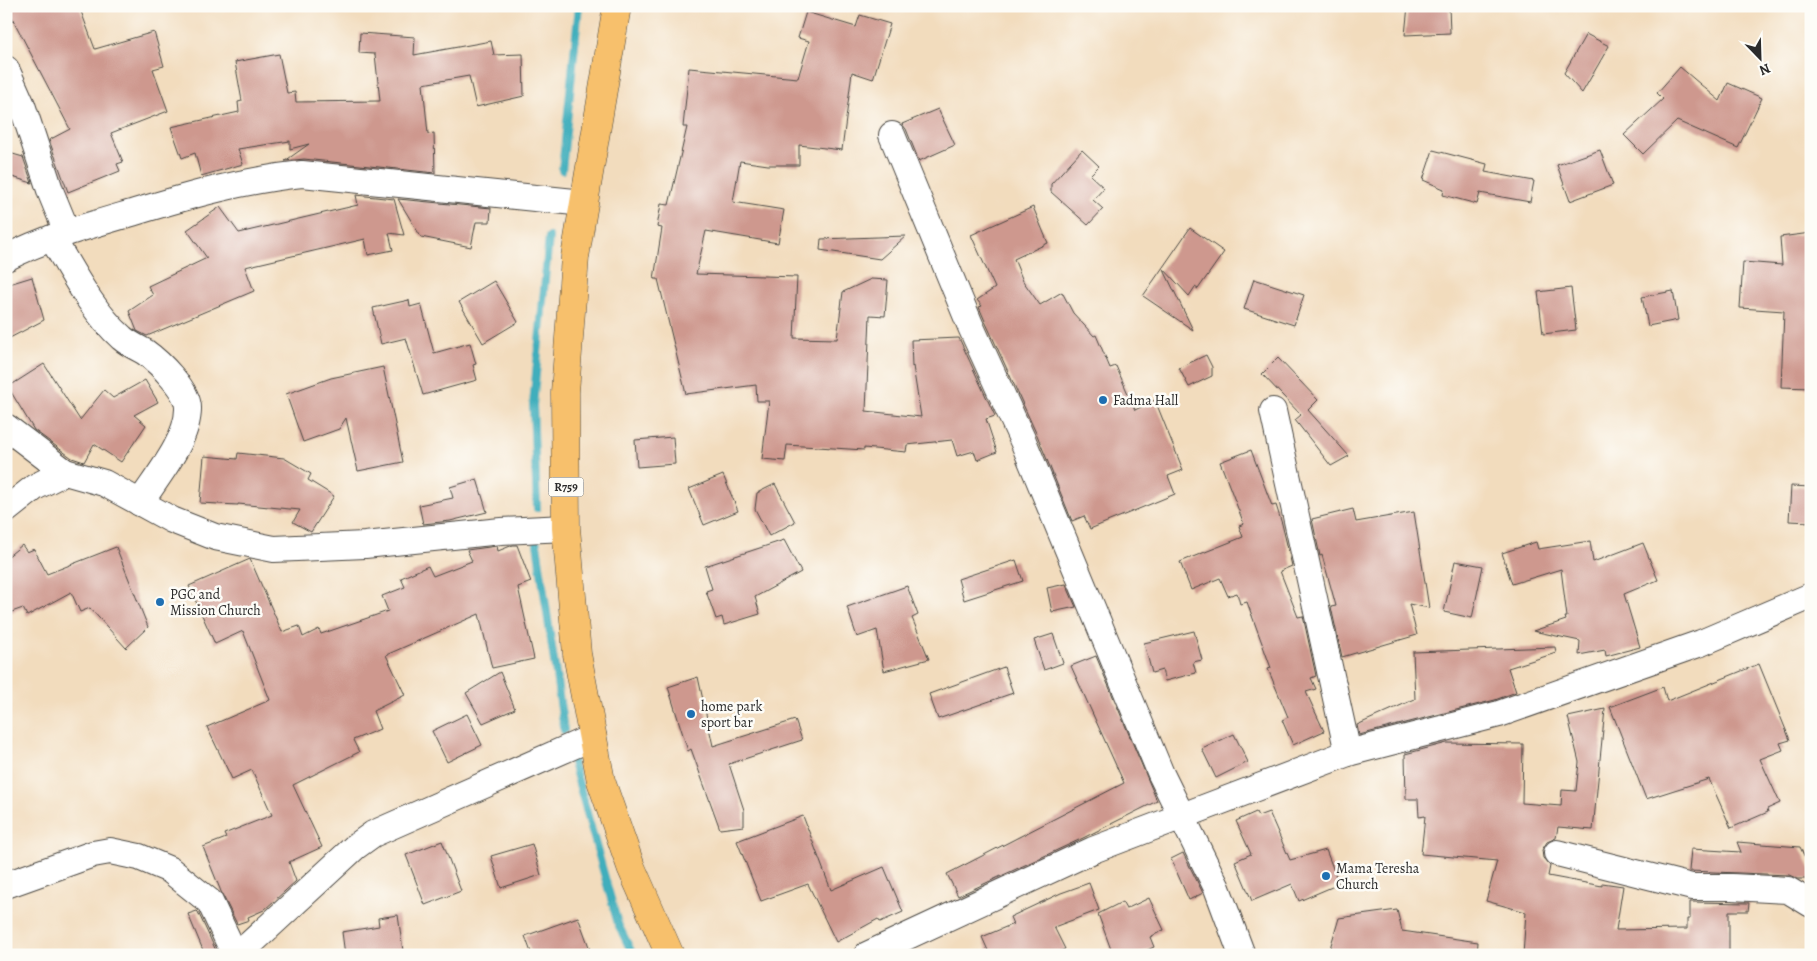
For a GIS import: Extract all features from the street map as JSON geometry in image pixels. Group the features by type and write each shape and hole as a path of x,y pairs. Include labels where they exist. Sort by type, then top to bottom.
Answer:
{"main road":[{"name":"R759","path":"618,6 575,257 565,392 566,528 577,654 601,781 631,866 670,955"}],"street":[{"path":"6,69 22,105 51,193 60,235 101,316 124,340 147,354 169,374 183,393 189,407 183,435 140,503"},
{"path":"892,135 971,327 1023,441 1160,774 1217,888 1242,955"},
{"path":"6,258 60,235 215,188 267,178 302,174 584,203"},
{"path":"1273,411 1348,752"},
{"path":"6,427 65,472 104,483 172,520 215,537 274,550 365,545 500,531 566,528"},
{"path":"6,510 35,487 65,472"},
{"path":"867,955 1093,850 1348,752 1499,714 1701,643 1811,596"},
{"path":"6,885 93,854 110,851 138,857 170,870 210,902 236,955 356,847 373,834 593,737"},
{"path":"1557,853 1692,887 1788,890 1811,904"}],"building":[{"path":"6,6 79,6 95,49 154,32 164,66 153,69 168,111 111,133 123,162 117,164 120,171 68,192 49,140 70,129"},
{"path":"1408,6 1449,6 1450,33 1405,35"},
{"path":"806,12 856,27 860,15 890,24 873,79 852,72 842,150 799,145 799,165 768,165 740,161 733,202 784,210 778,243 706,231 696,274 797,277 794,338 837,339 843,292 871,279 888,280 885,316 870,315 866,411 921,417 912,367 911,340 959,338 995,416 986,419 997,452 977,460 974,451 957,456 952,440 907,445 906,452 864,448 864,450 787,445 785,461 762,459 769,401 757,401 756,385 686,394 658,279 654,279 662,228 657,227 661,204 669,205 687,127 683,127 689,68 798,78 809,41 798,38"},
{"path":"360,33 415,37 414,55 491,41 494,55 523,54 524,96 476,107 469,76 423,84 428,134 434,133 435,173 304,159 285,161 309,144 290,149 290,141 238,149 243,164 201,176 195,153 182,158 171,127 239,112 238,102 242,101 235,62 279,54 287,93 295,92 296,102 380,101 375,54 359,53"},
{"path":"1586,34 1609,46 1582,93 1564,73"},
{"path":"1680,67 1720,101 1728,83 1762,98 1738,148 1677,121 1643,154 1624,135 1663,99 1657,93"},
{"path":"938,109 955,145 919,161 906,129 902,124"},
{"path":"1082,150 1099,166 1090,175 1104,188 1093,200 1103,209 1088,225 1051,192 1051,184"},
{"path":"1433,150 1487,164 1485,172 1534,181 1530,202 1480,193 1477,204 1443,195 1444,189 1423,180"},
{"path":"1600,150 1613,185 1570,201 1557,165"},
{"path":"6,152 23,157 32,183 6,175"},
{"path":"356,195 394,199 404,235 389,233 393,250 368,255 365,239 245,267 254,291 147,336 137,331 129,311 153,295 148,286 207,258 187,230 220,207 239,233 358,205"},
{"path":"398,199 491,208 490,222 476,222 471,247 421,237"},
{"path":"1033,207 1048,243 1014,259 1023,281 1040,305 1062,292 1073,313 1094,336 1096,335 1110,368 1116,366 1135,410 1155,400 1183,470 1168,476 1175,494 1090,529 1084,516 1072,521 1037,435 979,307 982,306 977,300 995,288 971,235"},
{"path":"1190,228 1224,252 1198,289 1195,287 1189,296 1163,268 1193,330 1143,296"},
{"path":"1811,233 1811,388 1781,387 1784,311 1740,308 1743,262 1782,265 1780,237"},
{"path":"906,236 880,259 820,250 821,239"},
{"path":"32,277 44,320 6,340 6,285"},
{"path":"1254,279 1304,295 1294,325 1244,309"},
{"path":"494,281 518,322 483,343 459,302"},
{"path":"1571,288 1576,330 1543,334 1538,292"},
{"path":"1673,291 1678,320 1648,326 1642,297"},
{"path":"409,300 410,307 421,304 434,353 470,343 476,364 473,365 477,380 423,395 406,338 381,344 373,308"},
{"path":"1206,355 1212,367 1212,376 1189,387 1179,368"},
{"path":"1278,358 1318,400 1308,410 1349,456 1331,466 1295,420 1301,415 1262,374"},
{"path":"44,364 80,420 104,390 113,398 145,380 158,402 134,415 146,425 121,462 94,444 84,462 72,458 34,430 8,387"},
{"path":"383,367 403,462 358,471 346,418 339,429 303,442 286,394 331,378"},
{"path":"673,437 675,464 637,467 635,440"},
{"path":"1251,450 1272,506 1276,505 1282,524 1292,566 1280,571 1298,617 1303,616 1316,676 1311,678 1316,689 1306,692 1324,731 1293,745 1282,720 1288,717 1268,669 1271,668 1247,602 1240,604 1237,593 1228,596 1220,578 1191,590 1180,562 1243,537 1239,526 1244,524 1220,462"},
{"path":"238,453 284,458 311,474 308,480 334,496 311,532 293,522 300,510 238,504 200,503 204,456 237,459"},
{"path":"723,475 738,511 704,525 689,489"},
{"path":"477,479 487,512 450,521 423,524 419,505 453,498 450,487"},
{"path":"775,484 795,522 769,536 755,509 757,493"},
{"path":"1791,486 1811,487 1811,522 1789,521"},
{"path":"1353,509 1356,522 1414,512 1429,608 1409,604 1417,635 1342,657 1331,607 1336,606 1322,555 1320,556 1312,519"},
{"path":"784,540 801,572 755,597 760,614 724,625 722,617 716,619 706,591 712,589 705,566"},
{"path":"1590,541 1593,562 1643,543 1658,580 1624,594 1640,647 1606,656 1605,650 1579,655 1580,641 1533,631 1566,620 1561,569 1512,584 1502,553 1536,542 1538,549"},
{"path":"22,545 27,552 34,549 47,574 116,547 148,627 126,648 90,608 80,612 71,592 27,616 23,608 6,614 6,558"},
{"path":"517,545 531,582 518,587 534,659 492,668 479,614 386,655 405,695 373,711 380,729 353,740 359,752 293,785 322,847 289,862 296,881 264,910 248,917 249,920 237,924 222,894 203,847 226,838 224,834 272,815 252,770 232,779 207,727 270,700 243,631 215,644 189,586 250,559 282,632 299,626 303,637 319,629 321,634 388,611 382,596 405,587 401,578 428,566 433,576 472,561 467,550 497,546 498,551"},
{"path":"1016,560 1023,581 964,600 958,579"},
{"path":"1455,561 1483,566 1472,618 1444,612"},
{"path":"1066,584 1076,607 1052,612 1047,588"},
{"path":"907,586 918,615 912,618 929,659 884,671 877,630 857,637 847,607"},
{"path":"1194,631 1202,660 1193,662 1196,673 1165,681 1162,670 1152,673 1144,643"},
{"path":"1053,634 1063,663 1044,670 1034,640"},
{"path":"1555,647 1556,653 1508,668 1516,692 1495,700 1359,735 1357,725 1415,699 1413,652"},
{"path":"1096,656 1157,801 1081,839 958,896 947,874 1124,783 1071,666"},
{"path":"1759,664 1790,740 1780,743 1783,750 1760,759 1780,803 1767,809 1768,812 1731,828 1709,779 1646,799 1610,707 1663,687 1667,701"},
{"path":"1004,667 1013,693 938,719 929,694"},
{"path":"500,672 515,709 483,723 466,693"},
{"path":"698,677 713,746 795,720 802,740 729,764 744,810 744,826 720,829 691,749 688,751 668,687"},
{"path":"1605,709 1593,830 1558,827 1556,838 1547,842 1542,850 1543,858 1550,866 1548,876 1602,886 1602,883 1623,886 1616,930 1687,929 1687,919 1690,919 1690,902 1749,903 1748,911 1729,911 1729,955 1523,955 1526,912 1486,901 1497,861 1421,854 1425,816 1419,817 1418,799 1406,799 1405,754 1447,743 1523,744 1522,803 1561,806 1562,790 1576,791 1579,762 1568,717"},
{"path":"467,714 482,745 447,762 432,731"},
{"path":"1234,734 1248,762 1216,778 1202,749"},
{"path":"1256,812 1258,816 1269,812 1290,860 1326,850 1339,884 1299,901 1292,884 1252,901 1235,861 1251,854 1236,821"},
{"path":"803,816 831,890 884,867 903,912 880,922 878,919 836,942 808,884 761,901 737,841"},
{"path":"442,841 461,891 425,905 406,855"},
{"path":"1737,842 1800,847 1811,870 1811,879 1798,879 1789,875 1689,871 1691,849 1741,852"},
{"path":"532,844 541,875 501,888 491,856"},
{"path":"1183,853 1203,893 1189,900 1171,859"},
{"path":"1089,883 1099,910 1054,927 1065,949 1052,955 990,955 982,937 1013,924 1010,917 1061,893"},
{"path":"1149,898 1164,930 1150,937 1154,947 1136,955 1113,955 1098,914 1122,902 1126,909"},
{"path":"1397,910 1402,931 1478,942 1477,955 1328,955 1339,918"},
{"path":"197,911 218,955 205,955 188,914"},
{"path":"398,915 403,951 374,955 345,955 342,932 379,926 378,918"},
{"path":"578,917 592,955 532,955 525,936"}],"waterway":[{"path":"562,170 579,6"},
{"path":"537,508 533,405 549,237"},
{"path":"537,544 564,730"},
{"path":"572,759 618,924 633,955"}],"place":[{"name":"Fadma Hall","path":"1103,400"},
{"name":"PGC and Mission Church","path":"160,602"},
{"name":"home park sport bar","path":"691,714"},
{"name":"Mama Teresha Church","path":"1326,876"}]}
